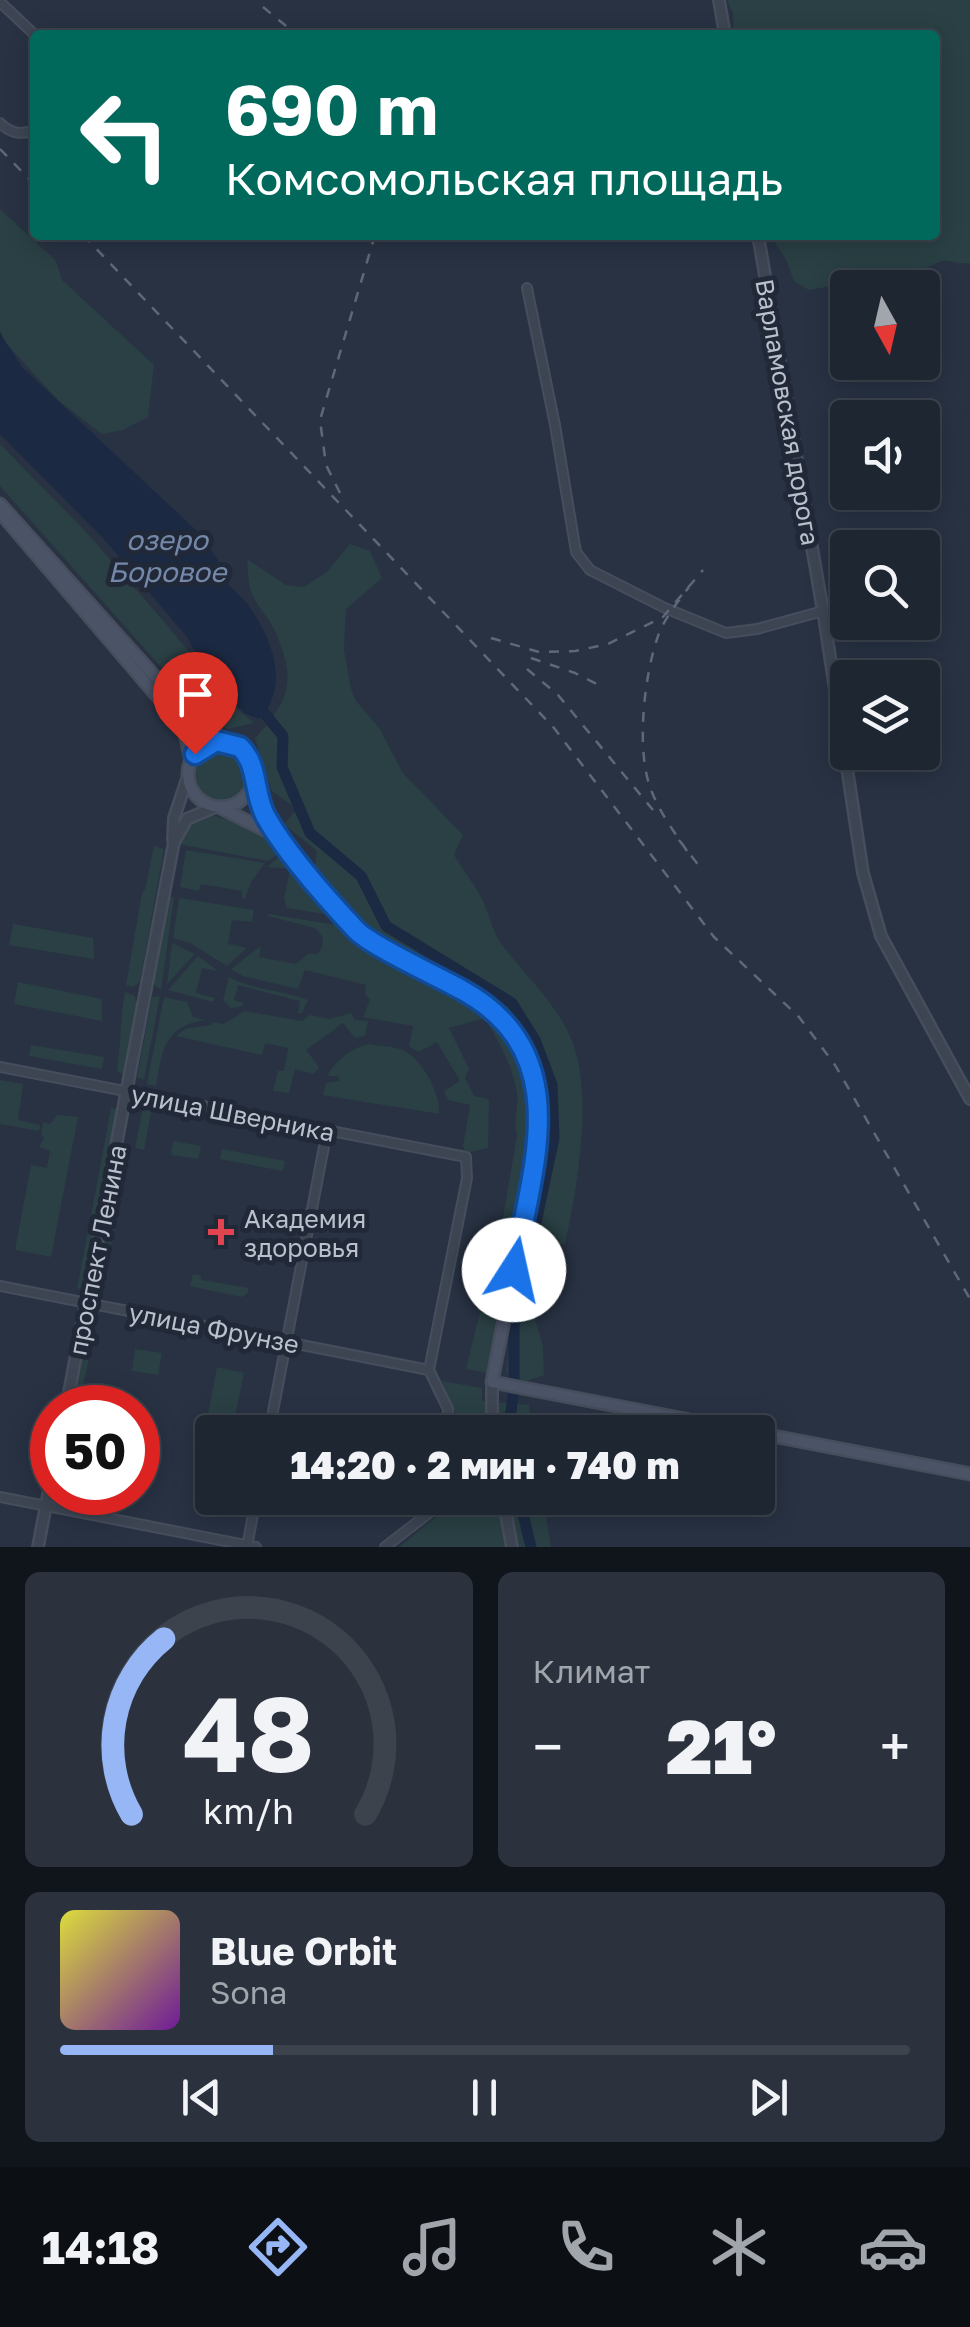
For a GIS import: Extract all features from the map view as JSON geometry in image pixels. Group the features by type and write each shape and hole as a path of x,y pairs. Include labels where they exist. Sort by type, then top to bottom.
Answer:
{"main road":[{"path":"0,504 186,733 188,776 196,796 276,836"},
{"path":"0,512 184,709 245,752 252,764 261,807 276,836 360,935 488,1004 527,1055 538,1086 537,1148 492,1382 970,1474"},
{"path":"190,761 208,744 225,741"},
{"path":"217,807 239,802 249,792 254,778"}],"street":[{"path":"719,0 723,30"},
{"path":"0,2 30,30"},
{"path":"0,123 22,134 30,131"},
{"name":"Варламовская дорога","path":"759,240 823,610 863,873 881,936 970,1100"},
{"path":"526,288 576,552 590,570 665,608 726,632 757,629 823,610"},
{"name":"проспект Ленина","path":"71,1385 174,842 171,836 188,776"},
{"path":"179,800 184,809 197,812"},
{"path":"174,842 187,819 217,807"},
{"name":"улица Шверника","path":"0,1067 466,1157 467,1178 429,1370"},
{"path":"272,1415 327,1131"},
{"name":"улица Фрунзе","path":"0,1286 429,1370"},
{"path":"429,1370 448,1415"},
{"path":"492,1382 492,1415"},
{"path":"0,1497 30,1503"},
{"path":"38,1547 44,1515"},
{"path":"92,1515 250,1546 254,1515"},
{"path":"385,1547 426,1515"},
{"path":"506,1515 512,1547"}],"green space":[{"path":"727,0 970,0 970,263 943,261 918,270 830,270 830,286 809,290 794,281 773,240 940,240 940,30 734,30"},
{"path":"0,209 56,261 62,280 154,365 148,417 123,430 102,434 58,400 4,341 0,330"},
{"path":"0,444 88,534 166,624 193,657 210,687 254,723 228,729 202,713 0,486"},
{"path":"350,544 370,551 382,578 346,609 344,650 356,701 380,729 402,772 463,835 454,855 483,901 498,938 560,1017 579,1066 581,1144 574,1197 565,1244 552,1244 535,1319 543,1347 544,1375 526,1381 510,1377 506,1371 517,1288 544,1156 544,1091 535,1060 497,1005 381,942 351,917 315,865 317,851 284,824 297,809 272,791 255,738 283,701 288,677 275,631 251,591 247,559 286,585 304,587 327,572"},
{"path":"221,747 240,755 248,774 240,793 221,801 202,793 194,774 202,755"},
{"path":"210,815 261,831 285,849 268,861 179,844 189,824"},
{"path":"154,846 164,849 140,981 134,987 126,985"},
{"path":"186,850 265,863 251,882 245,899 242,891 201,884 199,891 180,887"},
{"path":"282,854 291,854 342,917 287,908 284,899 290,869 267,867"},
{"path":"174,897 161,990 153,984"},
{"path":"179,898 254,910 252,922 232,920 228,944 247,948 227,966 190,943 173,938"},
{"path":"269,914 336,925 486,1007 522,1058 534,1113 532,1151 489,1373 466,1369 502,1224 517,1135 517,1094 505,1054 485,1018 449,1028 469,1069 465,1078 474,1096 489,1099 488,1148 466,1153 463,1146 470,1105 448,1100 444,1091 460,1081 437,1042 419,1052 409,1046 413,1026 363,1017 370,1000 365,994 366,985 305,970 298,989 243,976 231,969 261,946 259,957 296,964 308,954 318,954 323,940 315,928"},
{"path":"13,924 93,938 94,959 9,945"},
{"path":"172,943 195,954 167,984"},
{"path":"198,956 218,971 202,968 196,993 215,998 213,1002 168,990"},
{"path":"229,977 308,1000 302,1013 298,1013 300,1001 238,985 234,1000 243,1006 231,1008 223,1000"},
{"path":"18,982 102,999 102,1021 14,1004"},
{"path":"125,992 135,996 137,1004 125,1075 117,1071"},
{"path":"160,996 144,1079 137,1078 152,997"},
{"path":"164,997 187,1002 193,1017 205,1020 181,1028 168,1041 156,1086 147,1084"},
{"path":"245,1011 302,1021 310,1015 330,1019 351,1013 355,1020 368,1021 365,1036 355,1038 343,1023 306,1050 319,1067 314,1074 295,1069 289,1093 273,1091 278,1071 284,1071 288,1048 265,1043 262,1055 176,1036 185,1029 213,1022 223,1024"},
{"path":"369,1044 403,1050 417,1061 433,1087 439,1114 323,1095 326,1083 339,1081 338,1076 327,1076 335,1065 350,1052"},
{"path":"31,1045 104,1057 102,1069 29,1056"},
{"path":"0,1080 23,1084 18,1120 40,1125 39,1131 0,1124"},
{"path":"146,1106 152,1107 144,1150 135,1148"},
{"path":"111,1108 119,1109 96,1223 90,1221"},
{"path":"57,1115 78,1117 51,1257 15,1250 31,1165 47,1168 50,1151 39,1147 44,1138 43,1122 50,1124"},
{"path":"173,1141 201,1146 198,1159 171,1155"},
{"path":"222,1149 285,1161 283,1171 220,1159"},
{"path":"115,1196 121,1197 102,1290 96,1289"},
{"path":"89,1227 95,1229 83,1289 77,1288"},
{"path":"193,1274 200,1275 202,1280 249,1288 241,1297 190,1286"},
{"path":"91,1315 97,1317 83,1385 77,1385"},
{"path":"135,1349 162,1353 158,1375 132,1371"},
{"path":"217,1367 244,1373 235,1415 208,1415"},
{"path":"442,1381 482,1388 482,1401 529,1405 530,1415 456,1415"},
{"path":"439,1515 546,1515 551,1547 399,1547"}],"water":[{"name":"озеро Боровое","path":"0,333 22,367 199,533 213,552 226,581 248,605 270,647 276,677 274,692 259,719 246,714 213,685 187,637 104,539 0,434"}],"waterway":[{"path":"256,703 283,736 282,767 310,833 361,876 386,926 512,1003 535,1040 552,1085 554,1138 514,1325 510,1415"},
{"path":"523,1515 531,1547"}],"railway":[{"path":"263,7 291,30"},
{"path":"0,149 30,180"},
{"path":"88,240 554,728 714,937 799,1017 835,1065 970,1299"},
{"path":"340,493 326,465 320,420 374,240"},
{"path":"491,638 539,652 575,651 608,644 663,617 703,570"},
{"path":"687,851 652,793 645,768 643,732 657,639 689,587"},
{"path":"531,658 605,688"},
{"path":"527,669 558,695 653,810"},
{"path":"679,840 703,871"}],"place":[{"name":"Академия здоровья","path":"221,1232"}],"route":[{"path":"195,754 216,741 240,747 252,764 261,807 276,836 360,935 488,1004 527,1055 538,1086 540,1111 537,1148 514,1270"}]}
